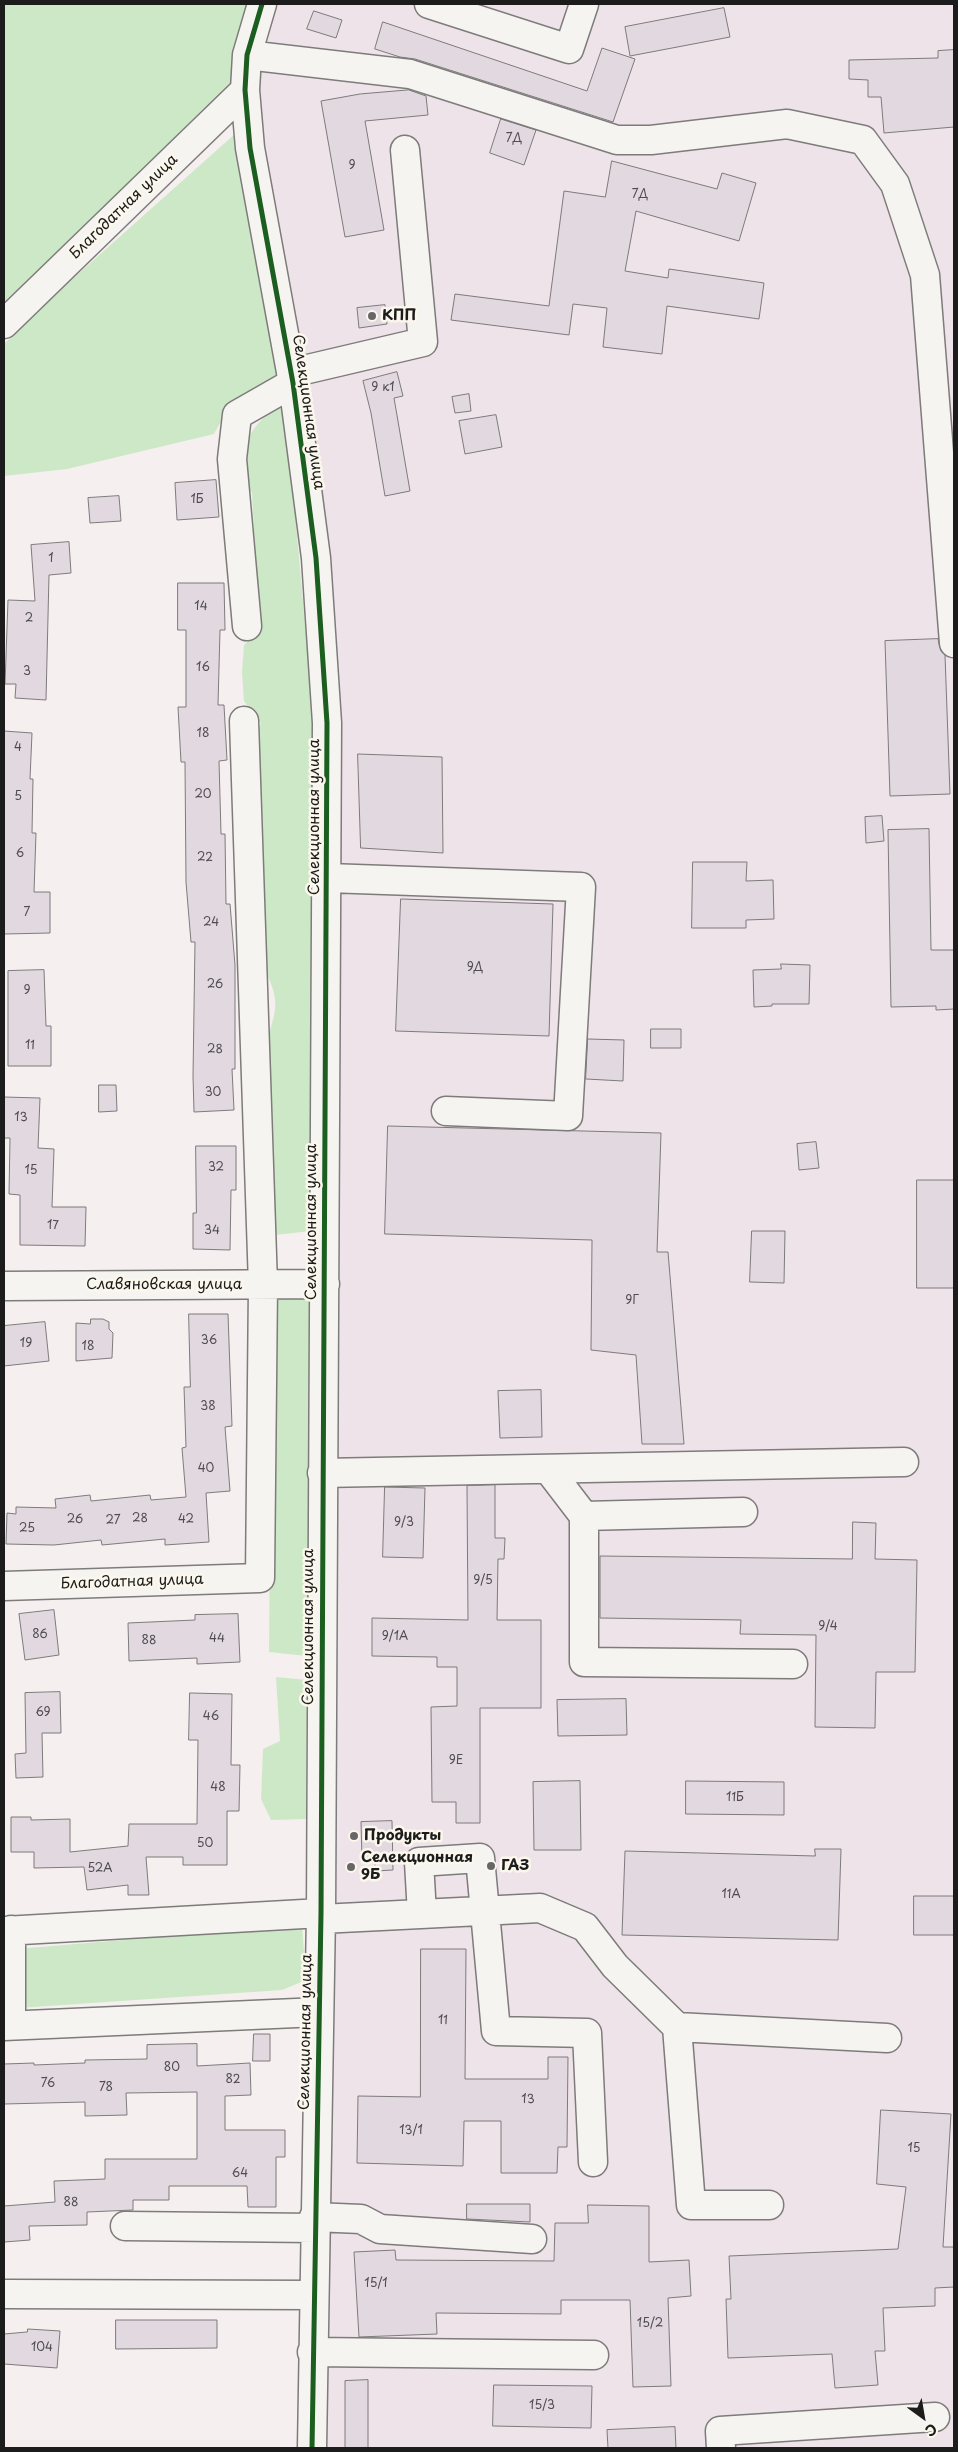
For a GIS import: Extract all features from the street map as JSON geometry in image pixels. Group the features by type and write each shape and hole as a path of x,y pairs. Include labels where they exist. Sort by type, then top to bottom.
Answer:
{"street":[{"name":"Селекционная улица","path":"262,4 247,55 245,90 250,148 292,378 317,568 328,724 322,1473 321,1916 314,2222 312,2448"},
{"path":"428,4 569,49 584,4"},
{"path":"247,55 410,74 617,140 651,140 787,124 863,140 895,184 925,276 954,643"},
{"name":"Благодатная улица","path":"4,324 245,90"},
{"path":"247,626 232,459 237,415 292,378 423,342 405,150"},
{"path":"244,721 262,1284"},
{"path":"328,878 581,888 568,1116 446,1111"},
{"name":"Благодатная улица","path":"4,1586 260,1578 262,1284"},
{"name":"Славяновская улица","path":"4,1286 325,1284"},
{"path":"322,1473 904,1462"},
{"path":"548,1469 584,1516 584,1662 793,1664"},
{"path":"584,1516 743,1512"},
{"path":"422,1914 419,1862 480,1858 483,1911 496,2031 587,2032 593,2162"},
{"path":"319,2012 7,2026 6,1930 540,1908 585,1927 616,1966 677,2027 691,2205 770,2205"},
{"path":"677,2027 887,2038"},
{"path":"125,2226 314,2222 361,2219 380,2229 532,2239"},
{"path":"4,2294 313,2295"},
{"path":"312,2352 594,2355"},
{"path":"721,2448 720,2431 935,2417"}],"shaded area":[{"path":"270,4 954,4 954,2448 318,2448 335,719 253,86"}],"green space":[{"path":"4,4 254,4 237,80 4,305"},
{"path":"236,133 280,376 231,403 214,434 67,469 4,476 4,344 69,282"},
{"path":"285,402 312,702 311,1231 274,1235 269,1034 275,1000 272,986 264,967 255,738 261,723 244,701 242,673 244,645 259,630 252,492 245,487 244,459 249,437 255,427 273,410"},
{"path":"272,1294 311,1295 307,1656 269,1652"},
{"path":"276,1677 307,1680 306,1819 271,1820 261,1799 263,1749 280,1741"},
{"path":"302,1925 306,1980 282,1990 4,2009 4,1950"}],"building":[{"path":"724,8 730,37 630,56 625,27"},
{"path":"314,11 342,20 336,38 307,29"},
{"path":"383,22 587,91 602,48 635,59 613,122 415,59 400,57 375,49"},
{"path":"954,50 954,127 884,133 881,97 868,97 868,80 849,79 849,60 938,58 938,51"},
{"path":"409,90 426,96 428,115 365,121 384,230 345,237 321,101 360,94"},
{"path":"501,119 536,130 524,165 490,153"},
{"path":"612,161 717,189 722,173 756,183 739,241 636,211 625,271 668,278 669,269 764,283 759,319 667,306 662,354 603,347 607,308 573,304 569,335 451,320 455,294 549,306 564,191 605,197"},
{"name":"КПП","path":"385,305 387,324 359,328 357,308"},
{"path":"397,372 403,396 394,398 410,491 385,496 371,413 363,381"},
{"path":"469,394 471,411 455,413 452,397"},
{"path":"496,415 502,447 465,454 459,421"},
{"path":"216,480 219,517 177,520 175,483"},
{"path":"119,496 121,521 90,523 88,498"},
{"path":"69,542 71,573 49,575 46,700 15,698 16,684 5,684 8,600 35,601 31,545"},
{"path":"178,583 224,583 225,630 220,630 218,705 224,705 227,760 219,761 221,834 225,834 226,904 230,904 235,965 235,1069 232,1069 234,1110 194,1112 195,942 191,942 186,882 185,762 181,762 178,707 186,707 186,630 178,630"},
{"path":"938,639 941,651 945,655 950,794 890,796 885,641"},
{"path":"4,731 32,733 30,779 33,779 32,833 36,833 34,892 50,892 50,933 4,934"},
{"path":"358,754 442,757 443,853 361,848"},
{"path":"882,816 884,841 866,843 865,817"},
{"path":"929,829 931,950 954,950 954,1009 936,1010 936,1006 891,1007 888,830"},
{"path":"693,862 747,862 746,881 773,880 774,919 746,920 746,928 692,928"},
{"path":"401,899 553,904 549,1036 396,1031"},
{"path":"781,964 810,965 809,1004 772,1004 772,1006 754,1007 753,970 781,969"},
{"path":"44,970 46,1026 51,1026 51,1066 8,1066 8,971"},
{"path":"651,1029 681,1029 681,1048 651,1048"},
{"path":"588,1039 624,1040 623,1081 586,1079"},
{"path":"99,1085 116,1085 117,1111 99,1112"},
{"path":"4,1097 40,1098 38,1148 54,1149 52,1207 86,1207 85,1246 20,1245 20,1195 9,1194 10,1138 4,1138"},
{"path":"388,1126 661,1133 657,1252 668,1252 684,1444 642,1444 636,1355 591,1350 592,1240 385,1234"},
{"path":"816,1142 819,1168 799,1170 797,1144"},
{"path":"196,1146 236,1146 236,1190 231,1190 230,1250 193,1249 193,1213 196,1213"},
{"path":"917,1180 954,1180 954,1288 917,1288"},
{"path":"752,1231 785,1231 784,1283 750,1282"},
{"path":"189,1314 228,1314 232,1426 225,1427 230,1491 206,1493 209,1542 165,1545 165,1539 102,1545 101,1540 54,1545 6,1544 7,1513 16,1514 16,1507 56,1508 55,1499 90,1495 91,1501 150,1495 151,1500 186,1497 182,1448 186,1447 184,1387 190,1387"},
{"path":"91,1319 103,1319 109,1322 109,1329 113,1333 112,1358 76,1361 76,1323 90,1324"},
{"path":"45,1322 49,1361 4,1366 4,1326"},
{"path":"541,1390 542,1437 500,1438 498,1391"},
{"path":"495,1485 495,1538 505,1538 504,1559 498,1559 497,1620 541,1620 541,1708 480,1708 480,1823 456,1823 456,1802 432,1802 431,1707 457,1706 457,1667 437,1667 437,1657 372,1656 372,1618 468,1620 467,1486"},
{"path":"385,1487 425,1488 423,1558 383,1557"},
{"path":"853,1522 876,1523 875,1559 917,1560 915,1672 876,1672 875,1728 815,1727 816,1635 740,1634 741,1620 600,1618 600,1556 852,1559"},
{"path":"54,1610 59,1655 25,1660 19,1614"},
{"path":"238,1614 240,1662 197,1664 197,1658 129,1661 128,1623 195,1620 195,1615"},
{"path":"60,1692 61,1733 42,1733 43,1777 16,1778 15,1754 26,1753 25,1693"},
{"path":"190,1693 232,1694 231,1765 240,1765 239,1811 227,1811 227,1865 183,1865 183,1857 146,1857 149,1895 128,1895 128,1885 87,1890 84,1867 34,1868 34,1852 11,1852 11,1817 31,1817 31,1820 70,1819 70,1852 128,1846 129,1824 197,1824 198,1740 189,1740"},
{"path":"626,1699 627,1735 558,1736 557,1700"},
{"path":"580,1781 581,1850 534,1850 533,1782"},
{"path":"686,1781 784,1782 784,1815 686,1814"},
{"path":"392,1821 393,1870 375,1871 375,1858 362,1859 361,1822"},
{"path":"815,1849 841,1849 838,1940 622,1935 625,1851 815,1856"},
{"path":"914,1896 954,1896 954,1935 914,1935"},
{"path":"421,1949 466,1949 465,2079 548,2079 548,2057 568,2057 567,2147 558,2147 557,2173 501,2173 501,2121 464,2121 463,2166 357,2163 358,2096 420,2097"},
{"path":"254,2034 270,2034 270,2061 253,2061"},
{"path":"197,2044 197,2066 250,2063 251,2095 225,2096 225,2130 285,2130 285,2157 276,2157 276,2207 248,2207 247,2186 169,2186 169,2200 133,2200 133,2210 87,2212 87,2225 29,2226 30,2240 4,2242 4,2206 55,2202 54,2181 105,2179 105,2159 197,2159 197,2092 126,2093 127,2115 85,2116 85,2102 4,2104 4,2064 34,2063 34,2065 85,2063 85,2060 147,2059 147,2045"},
{"path":"881,2110 951,2114 943,2247 954,2247 954,2287 935,2288 935,2306 883,2308 885,2351 875,2351 878,2385 835,2388 832,2354 728,2358 726,2299 731,2299 729,2256 898,2249 906,2187 877,2184"},
{"path":"467,2204 530,2204 530,2222 467,2219"},
{"path":"588,2205 649,2206 649,2262 689,2260 691,2296 668,2298 671,2386 633,2387 630,2300 561,2300 561,2314 436,2313 437,2334 359,2337 354,2252 395,2250 396,2260 554,2261 555,2223 588,2223"},
{"path":"116,2320 217,2320 217,2348 116,2349"},
{"path":"28,2329 60,2331 57,2368 4,2364 4,2334 27,2332"},
{"path":"368,2380 368,2448 345,2448 345,2381"},
{"path":"494,2385 592,2386 591,2428 493,2426"},
{"path":"675,2427 676,2448 608,2448 607,2430"}],"cycle path":[{"path":"262,4 247,55 245,90 250,148 293,383 316,558 327,723 321,1913 312,2448"}],"place":[{"name":"КПП","path":"372,316"},
{"name":"Продукты","path":"354,1836"},
{"name":"ГАЗ","path":"491,1866"},
{"name":"Селекционная 9Б","path":"351,1867"}]}
